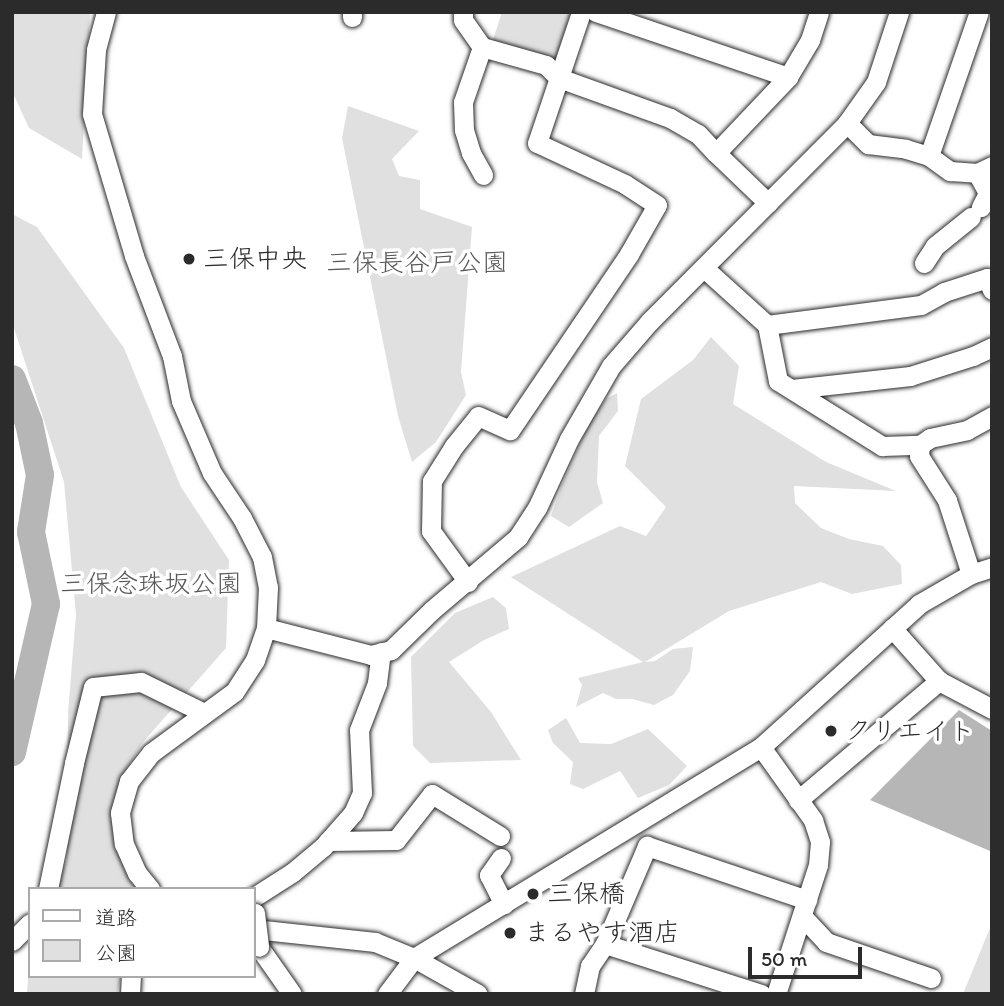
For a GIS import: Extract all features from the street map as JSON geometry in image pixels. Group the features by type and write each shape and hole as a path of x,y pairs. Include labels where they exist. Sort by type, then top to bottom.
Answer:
{"street":[{"path":"106,12 96,50 92,114 134,256 172,356 181,401 212,473 242,518 262,557 268,587 266,628 255,660 234,692 151,752 129,781 120,813 124,844 137,873 148,887"},
{"path":"463,12 463,20 482,47 546,65 559,78 670,118 698,134 768,203"},
{"path":"468,582 430,531 432,481 478,416 510,430 629,254 657,205 625,184 537,144 581,12"},
{"path":"596,12 788,77"},
{"path":"716,153 788,77 810,40 819,12"},
{"path":"266,628 371,655 391,650 432,610 518,537 537,508 569,439 611,366 650,321 847,123 876,82 899,12"},
{"path":"929,156 979,12"},
{"path":"482,47 463,102 464,130 471,153 483,175"},
{"path":"847,123 868,144 929,156 950,171 985,170 988,193 976,212 935,246 924,263"},
{"path":"704,268 767,325 778,381 881,446 920,445 930,438 967,430 992,416"},
{"path":"767,325 921,305 944,292 986,278 992,290"},
{"path":"792,390 910,376 973,356 992,347"},
{"path":"920,445 919,456 947,500 971,574"},
{"path":"387,994 414,958 611,835 677,800 761,747 919,604 971,574 992,567"},
{"path":"892,628 940,681 992,709"},
{"path":"256,916 293,872 328,841 353,813 362,793 359,730 377,683 381,652"},
{"path":"798,800 940,681"},
{"path":"48,887 93,687 141,682 204,713"},
{"path":"761,747 813,820 820,842 818,865 776,994"},
{"path":"328,841 396,840 432,794 500,836"},
{"path":"584,994 590,965 605,944 647,846 804,908 826,942 931,978"},
{"path":"501,858 489,875 504,904"},
{"path":"256,917 376,942 414,958 478,994"},
{"path":"256,919 292,994"},
{"path":"12,941 28,925"},
{"path":"605,944 761,994"}],"green space":[{"path":"12,12 90,12 82,159 29,128 12,91"},
{"path":"502,12 575,12 556,65 492,43"},
{"name":"三保長谷戸公園","path":"348,106 419,131 392,159 399,176 420,180 420,209 472,227 461,372 466,395 436,442 412,462 398,416 342,138"},
{"name":"三保念珠坂公園","path":"12,214 37,227 124,348 181,487 229,560 226,648 144,741 125,771 116,797 139,887 57,887 67,859 68,712 76,615 64,482 12,322"},
{"path":"711,337 739,366 733,404 826,462 896,491 794,486 795,503 821,528 849,539 883,546 901,565 902,584 852,594 821,582 729,611 645,662 655,661 673,649 693,647 690,671 673,695 654,705 632,699 616,699 603,693 576,707 582,685 578,678 643,662 511,577 620,526 646,536 666,507 625,466 641,399 693,360"},
{"path":"617,393 618,411 599,436 597,482 603,503 569,527 551,516 562,485 588,425 606,399"},
{"path":"493,597 506,608 509,629 484,640 449,662 491,712 521,760 430,763 413,746 411,657 455,613"},
{"path":"566,718 580,743 611,744 648,729 687,766 669,785 638,798 620,771 583,789 570,784 573,762 553,743 548,730"},
{"path":"992,923 992,994 963,994"},
{"path":"28,978 121,978 117,994 27,994"}],"shaded area":[{"path":"959,710 992,731 990,851 870,800"}],"waterway":[{"path":"12,379 29,423 40,475 31,532 46,604 12,752"}],"place":[{"name":"三保中央","path":"189,259"},
{"name":"クリエイト","path":"831,731"},
{"name":"三保橋","path":"533,894"},
{"name":"まるやす酒店","path":"510,933"}]}
